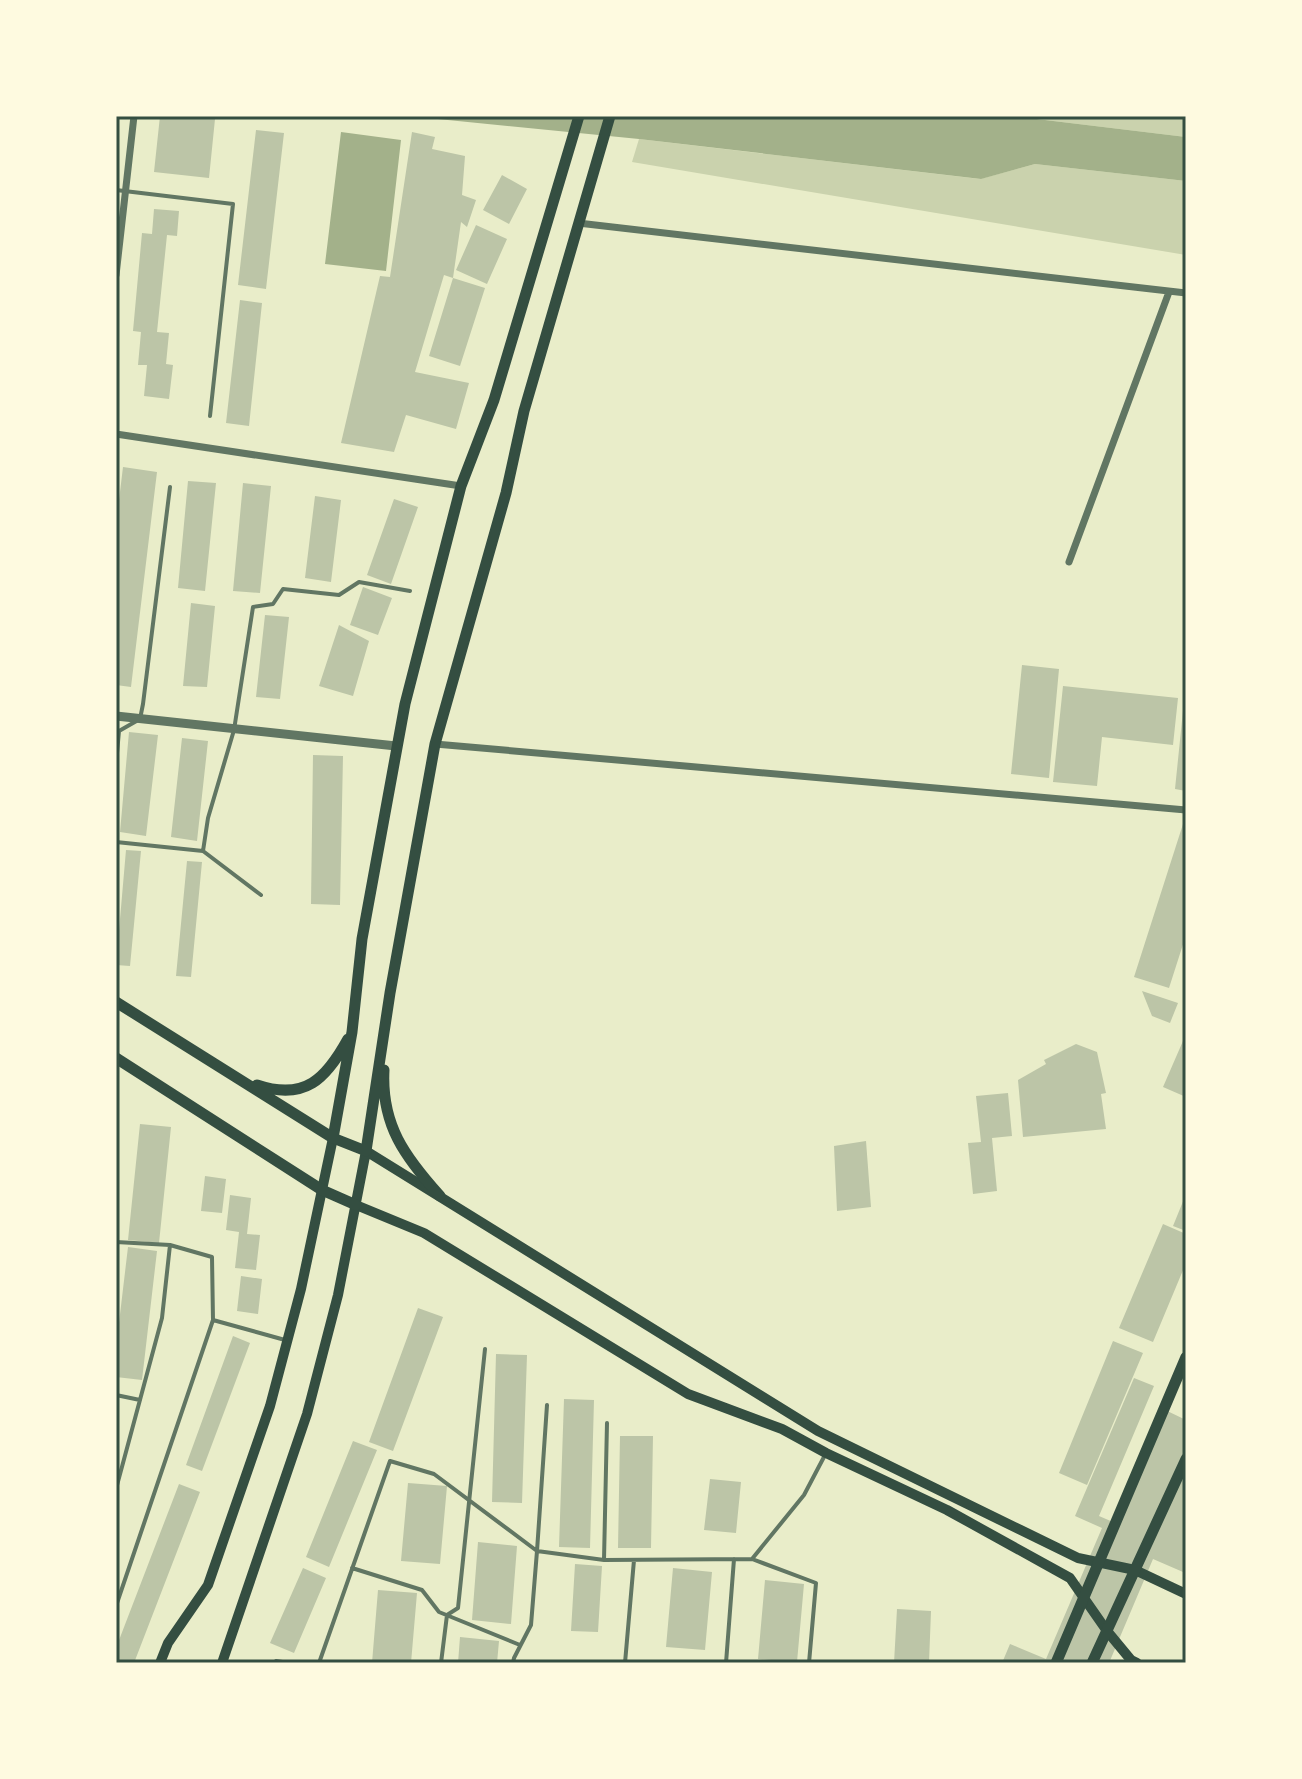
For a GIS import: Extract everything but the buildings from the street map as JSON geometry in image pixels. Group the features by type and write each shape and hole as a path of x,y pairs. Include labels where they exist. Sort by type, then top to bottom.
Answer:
{"main road":[{"path":"160,1663 168,1643 208,1585 270,1406 288,1341 333,1138 352,1032 362,939 396,746 461,486 494,400 579,116"},
{"path":"222,1663 307,1414 338,1295 366,1151 390,993 435,744 506,493 524,411 610,116"},
{"path":"390,993 384,1098 400,1147 440,1196"},
{"path":"116,1002 333,1138 366,1151 440,1196 818,1431 1078,1558 1135,1570 1186,1594"},
{"path":"242,1079 284,1091 302,1089 327,1071 352,1032"},
{"path":"116,1058 322,1190 424,1233 688,1394 763,1421 947,1510 1070,1578 1107,1631 1137,1663"},
{"path":"1056,1663 1186,1357"},
{"path":"1092,1663 1186,1459"}],"street":[{"path":"116,275 134,116"},
{"path":"578,223 1186,293"},
{"path":"1069,562 1169,292"},
{"path":"116,434 461,486"},
{"path":"116,716 396,746"},
{"path":"435,744 1186,810"}],"lane":[{"path":"116,190 233,204 210,416"},
{"path":"116,764 119,731 140,719 170,487"},
{"path":"203,851 208,818 234,730 253,607 273,604 283,589 339,595 359,582 410,591"},
{"path":"116,842 203,851 261,895"},
{"path":"116,1244 170,1245 212,1257 213,1320 116,1606"},
{"path":"116,1489 162,1318 170,1245"},
{"path":"213,1320 288,1341"},
{"path":"447,1615 458,1608 485,1349"},
{"path":"116,1395 140,1400"},
{"path":"513,1663 531,1625 547,1405"},
{"path":"604,1560 607,1423"},
{"path":"752,1559 804,1495 826,1453"},
{"path":"319,1663 390,1461 434,1474 537,1551 604,1560 752,1559 816,1583 809,1663"},
{"path":"726,1663 734,1559"},
{"path":"625,1663 634,1560"},
{"path":"352,1568 422,1590 439,1612 520,1645"},
{"path":"441,1663 447,1615"},
{"path":"276,1661 289,1663"}],"shaded area":[{"path":"408,116 1011,116 1186,137 1186,181 1035,164 981,179"},
{"path":"1011,116 1186,116 1186,137"},
{"path":"341,132 401,140 386,271 325,264"},
{"path":"639,139 980,179 1035,164 1186,181 1186,255 632,162"}]}
